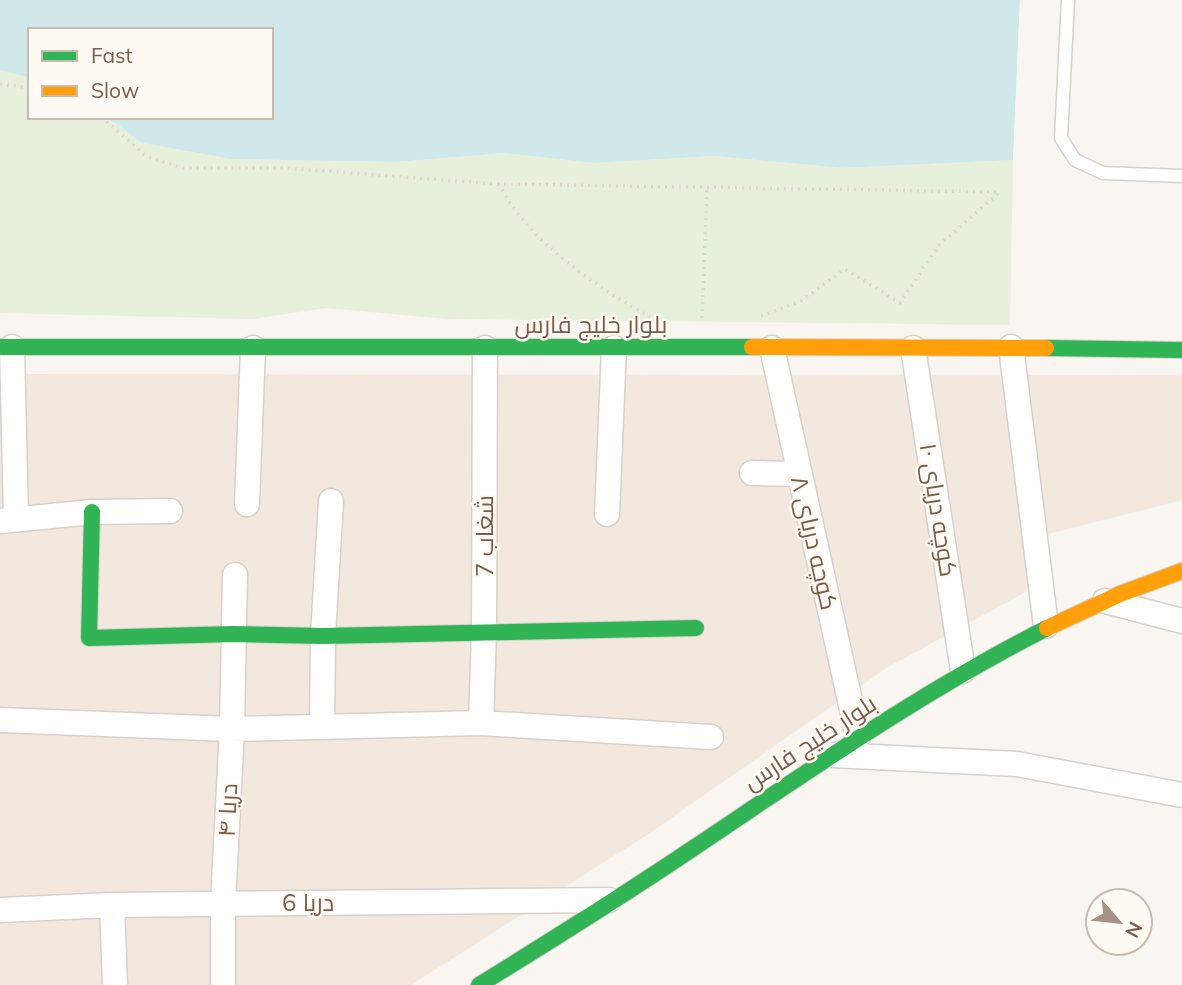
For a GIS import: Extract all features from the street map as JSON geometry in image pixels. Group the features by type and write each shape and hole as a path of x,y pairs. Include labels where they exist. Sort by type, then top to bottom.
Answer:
{"main road":[{"name":"بلوار خلیج ‌فارس","path":"6,347 1011,347 1182,350"},
{"path":"92,512 89,638 696,628"},
{"name":"بلوار خلیج‌ فارس","path":"479,985 616,900 831,755 963,671 1046,626 1182,570"}],"street":[{"path":"6,347 8,520 92,512 170,512"},
{"path":"1011,347 1046,626"},
{"path":"247,504 253,348"},
{"name":"شغاب 7","path":"481,723 485,348"},
{"path":"607,514 614,348"},
{"name":"کوچه دریای ۸","path":"772,348 798,474 859,737"},
{"name":"کوچه دریای ۱۰","path":"913,348 963,671"},
{"path":"751,473 798,474"},
{"path":"321,726 331,502"},
{"name":"دریا ۴","path":"223,985 223,903 232,729 235,575"},
{"path":"1105,601 1182,621"},
{"path":"0,720 232,729 481,723 711,737"},
{"path":"831,755 1017,764 1182,795"},
{"name":"دریا 6","path":"0,910 223,903 616,900"},
{"path":"112,905 115,985"}],"lane":[{"path":"1068,0 1061,138 1074,160 1103,173 1182,176"}],"path":[{"path":"0,83 28,88"},
{"path":"103,119 148,157 183,168 284,168 498,184 1001,192 938,246 900,303 845,269 801,301 752,320"},
{"path":"498,184 522,219 547,243 610,294 659,322"},
{"path":"702,328 707,187"}],"shaded area":[{"path":"0,374 1182,375 1182,500 1048,534 1024,593 888,667 647,835 411,985 0,985"}],"green space":[{"path":"0,70 28,77 28,119 110,119 142,143 231,159 397,162 504,153 594,163 714,156 843,168 1013,160 1010,325 448,319 326,308 252,319 0,313"}],"water":[{"path":"0,0 1020,0 1013,160 843,168 714,156 594,163 504,153 397,162 231,159 142,143 110,119 273,119 273,28 28,28 28,77 0,70"}],"pier":[{"path":"1020,0 1023,0 1016,161 1013,164"}],"traffic: fast":[{"path":"0,347 752,347"},
{"path":"1046,348 1182,350"},
{"path":"92,512 89,638 696,628"},
{"path":"479,985 642,882 911,705 1047,628"}],"traffic: slow":[{"path":"752,347 1046,348"},
{"path":"1047,628 1120,594 1182,571"}]}
